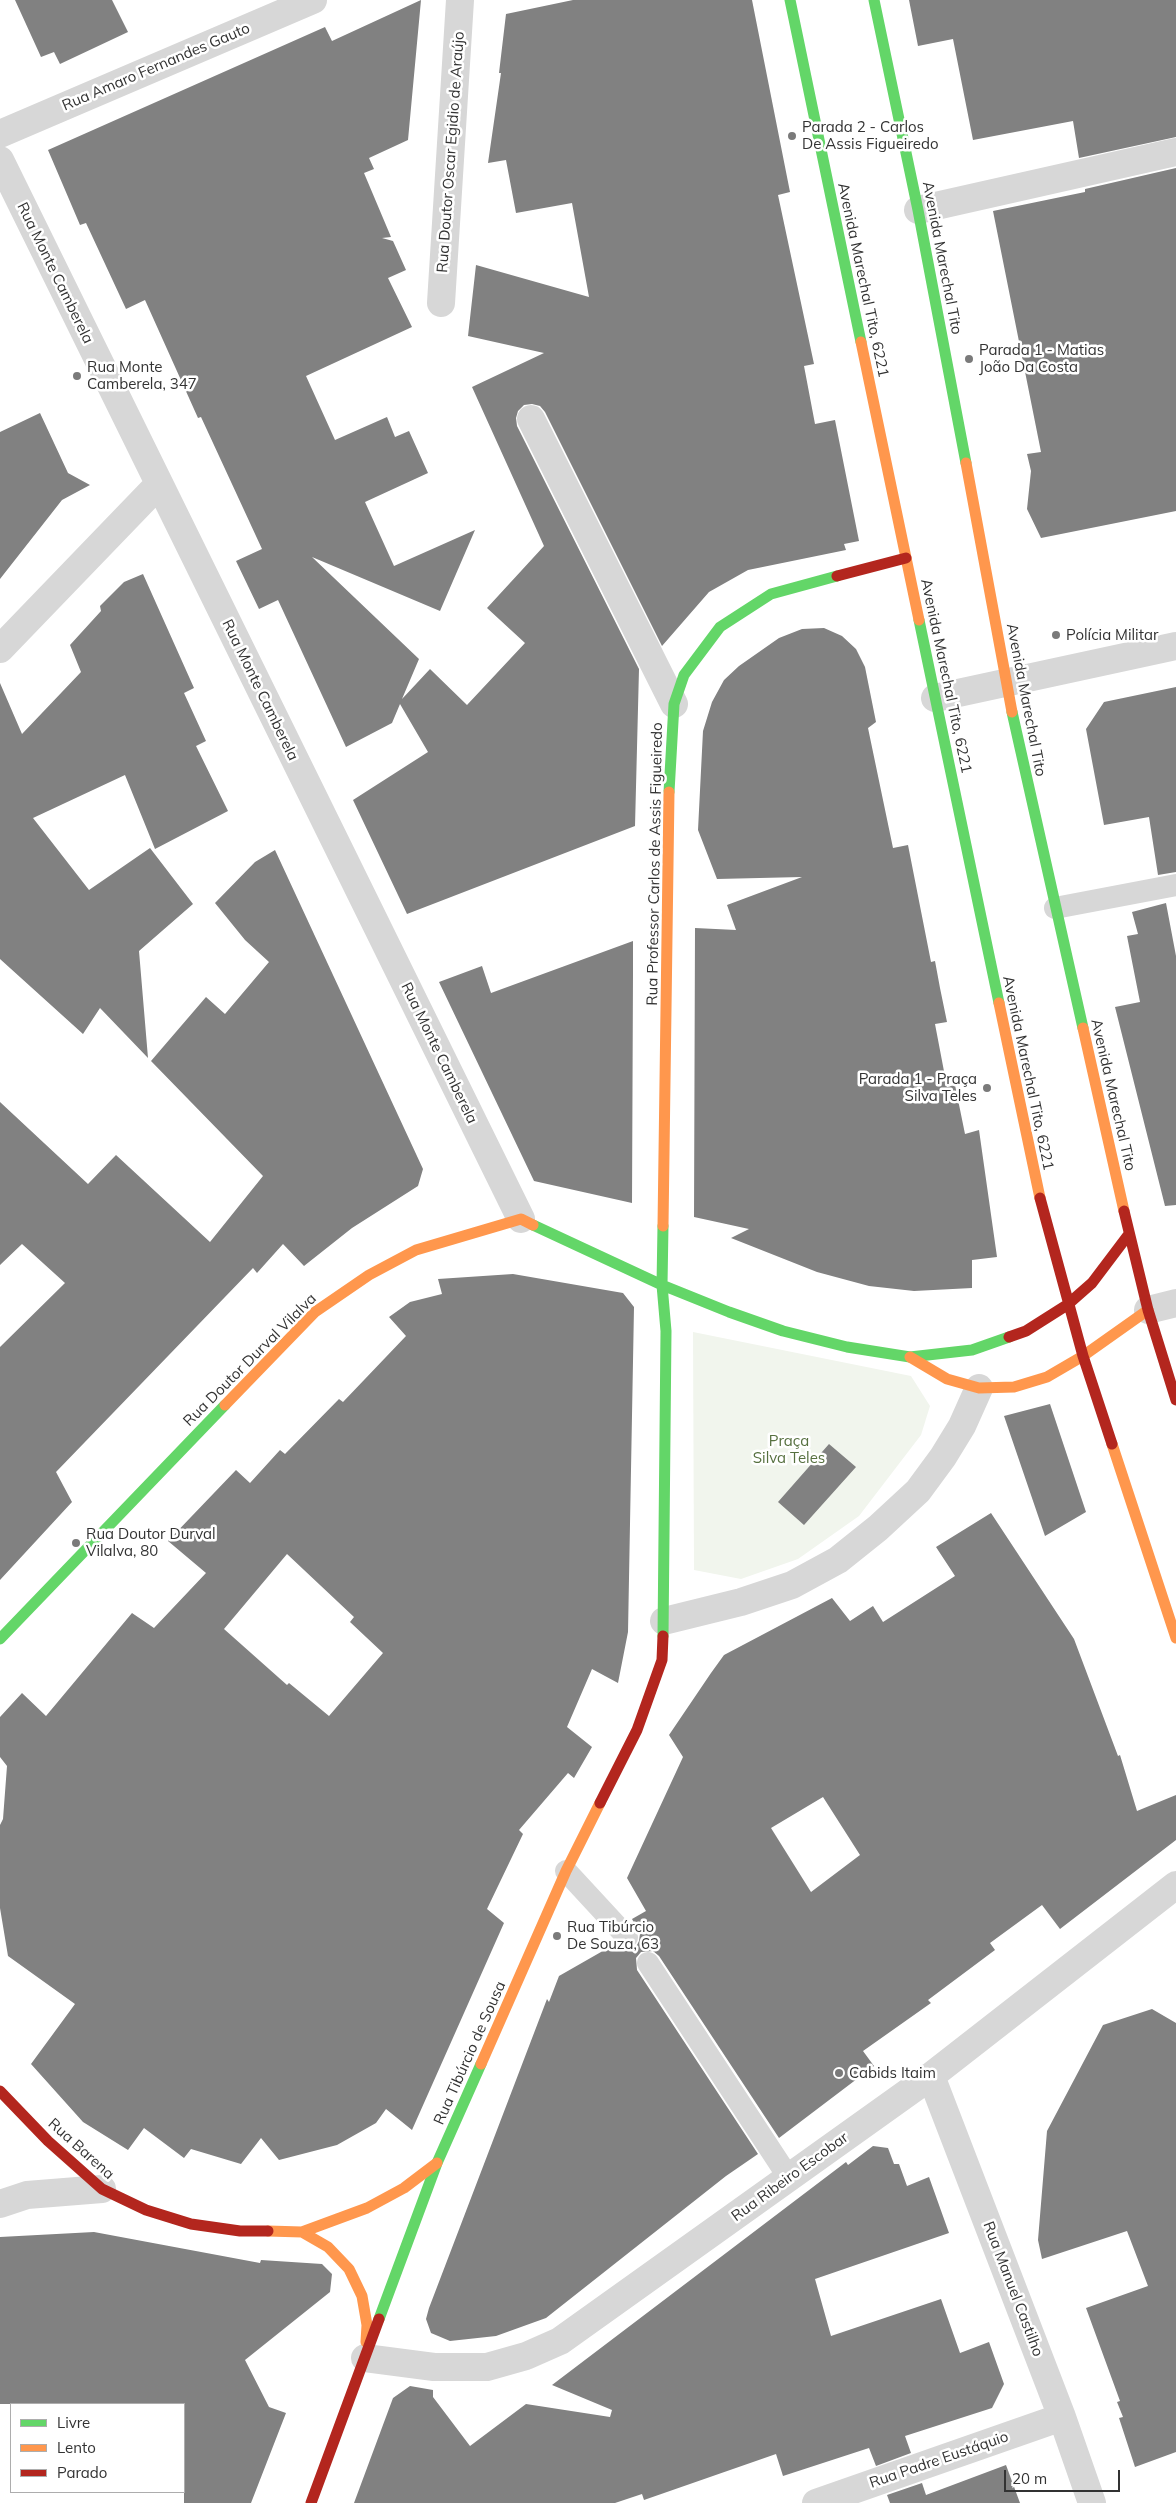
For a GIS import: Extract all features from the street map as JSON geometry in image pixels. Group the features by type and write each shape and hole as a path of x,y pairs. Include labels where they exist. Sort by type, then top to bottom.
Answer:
{"main road":[{"name":"Avenida Marechal Tito, 6221","path":"790,0 1044,1217 1067,1305 1083,1356"},
{"name":"Avenida Marechal Tito","path":"874,0 918,210 1007,682 1055,908 1129,1234 1148,1310 1176,1400"},
{"name":"Rua Professor Carlos de Assis Figueiredo","path":"662,1285 670,754 674,704 684,674 720,627 771,594 906,558"},
{"path":"521,1219 662,1285 729,1312 784,1331 847,1347 910,1357 972,1350 1026,1331 1067,1305 1107,1265 1129,1234"},
{"name":"Rua Doutor Durval Vilalva","path":"0,1639 315,1312 369,1275 416,1250 521,1219"},
{"path":"662,1285 666,1331 664,1620"},
{"path":"910,1357 947,1379 979,1388 1014,1387 1047,1376 1083,1356 1148,1310"},
{"path":"1083,1356 1176,1638"},
{"name":"Rua Tibúrcio de Sousa","path":"311,2503 437,2163 566,1870 637,1730 662,1660 664,1620"},
{"name":"Rua Barena","path":"0,2091 48,2141 102,2189 146,2210 191,2224 240,2231 302,2232 367,2208 404,2188 437,2163"},
{"name":"Rua Barena","path":"302,2232 328,2247 349,2268 362,2296 367,2325 365,2358"}],"street":[{"name":"Rua Amaro Fernandes Gauto","path":"0,134 312,0"},
{"name":"Rua Doutor Oscar Egidio de Araújo","path":"441,303 460,0"},
{"path":"918,210 1176,152"},
{"name":"Rua Monte Camberela","path":"0,160 521,1219"},
{"path":"531,419 674,704"},
{"path":"0,649 158,484"},
{"path":"935,698 1176,646"},
{"path":"1148,1310 1176,1303"},
{"path":"664,1620 741,1602 784,1588 838,1560 878,1528 918,1491 957,1434 979,1388"},
{"name":"Rua Ribeiro Escobar","path":"365,2358 434,2367 487,2367 526,2356 560,2342 931,2076 1176,1886"},
{"name":"Rua Manuel Castilho","path":"931,2076 1062,2417 1092,2503"},
{"path":"0,2204 27,2195 102,2189"},
{"name":"Rua Padre Eustáquio","path":"816,2503 1062,2417"}],"lane":[{"path":"1055,908 1176,885"},
{"path":"566,1870 627,1937"},
{"path":"648,1963 789,2178"}],"green space":[{"name":"Praça Silva Teles","path":"693,1332 911,1376 930,1406 921,1435 859,1516 798,1559 741,1579 694,1570"}],"building":[{"path":"15,0 112,0 128,32 60,64 54,52 41,57"},
{"path":"421,0 408,140 369,158 374,169 364,173 391,237 382,238 393,241 406,270 388,278 412,327 306,376 335,440 387,417 395,437 409,431 428,473 365,502 394,566 475,530 440,611 312,557 419,659 402,699 430,669 467,705 525,643 487,608 544,546 472,387 544,353 468,336 476,265 589,297 572,203 516,213 506,160 488,163 501,73 499,73 506,14 573,0 752,0 790,192 778,195 814,364 804,366 815,424 835,420 859,541 844,544 846,550 748,570 709,592 662,646 545,412 540,406 524,405 518,411 516,418 517,426 639,669 635,826 407,914 353,800 428,752 400,704 392,723 346,747 278,600 259,609 236,561 262,549 201,417 198,418 145,300 126,309 86,223 80,225 48,150 325,27 332,41"},
{"path":"909,0 1176,0 1176,137 1079,158 1073,121 973,140 953,39 918,46"},
{"path":"1176,168 1176,511 1041,538 1027,509 1031,471 1027,454 1041,452 993,211 1085,192 1085,189"},
{"path":"40,413 68,473 90,485 62,500 0,579 0,432"},
{"path":"143,574 194,688 184,693 206,741 196,746 228,811 155,849 125,775 33,818 89,890 150,848 193,904 139,951 148,1058 100,1008 83,1034 0,959 0,683 22,734 81,672 70,645 101,611 100,606 124,582"},
{"path":"824,628 842,636 856,649 865,667 876,722 868,728 893,848 908,845 931,962 935,961 947,1022 935,1024 947,1087 955,1085 965,1134 979,1130 997,1257 972,1260 972,1288 914,1291 869,1286 817,1272 731,1238 749,1229 694,1217 695,928 736,930 727,905 802,877 717,879 698,830 703,731 712,702 724,680 739,666 779,638 802,629"},
{"path":"1176,687 1176,872 1158,875 1149,817 1104,825 1086,729 1104,702"},
{"path":"275,850 423,1169 418,1186 352,1228 304,1266 283,1244 257,1273 253,1268 56,1472 72,1502 0,1580 0,1347 65,1283 22,1244 0,1265 0,1102 88,1184 116,1155 210,1242 263,1176 151,1061 206,997 225,1014 269,962 245,940 215,903 255,862"},
{"path":"1166,903 1176,956 1176,1205 1165,1206 1115,1007 1140,1002 1127,936 1138,934 1132,912"},
{"path":"633,941 632,1203 534,1181 439,982 482,966 491,993"},
{"path":"513,1274 623,1293 634,1307 628,1632 618,1683 592,1669 567,1727 592,1747 574,1778 568,1773 519,1830 523,1834 487,1909 504,1923 412,2130 386,2109 376,2123 337,2145 279,2160 261,2138 241,2164 191,2149 184,2158 144,2128 128,2150 83,2122 31,2064 75,2004 8,1956 0,1908 0,1825 3,1819 7,1766 0,1757 0,1717 22,1693 46,1716 132,1613 154,1628 206,1573 168,1541 236,1470 250,1483 280,1450 285,1454 339,1399 343,1402 406,1336 389,1317 410,1302 442,1294 438,1279","holes":["287,1554 354,1617 350,1622 383,1653 329,1716 289,1683 287,1685 224,1629"]},
{"path":"1050,1404 1086,1512 1045,1536 1004,1416"},
{"path":"829,1444 856,1467 804,1525 778,1502"},
{"path":"991,1513 1074,1639 1118,1756 1120,1755 1137,1811 1176,1795 1176,1840 1060,1929 1042,1905 990,1943 995,1950 928,2000 931,2003 863,2051 874,2066 779,2138 659,1956 653,1951 641,1952 636,1958 637,1970 758,2154 726,2176 546,2318 496,2336 450,2341 431,2333 426,2319 429,2308 547,1999 549,2002 559,1976 615,1944 629,1950 636,1947 639,1941 640,1934 632,1919 646,1911 627,1878 683,1757 669,1735 724,1655 832,1598 850,1621 873,1606 883,1622 955,1576 936,1547","holes":["823,1797 860,1855 811,1892 771,1828"]},
{"path":"1152,2009 1176,2023 1176,2452 1135,2467 1119,2418 1123,2417 1117,2402 1120,2401 1086,2308 1148,2286 1127,2231 1042,2259 1038,2240 1047,2131 1103,2025"},
{"path":"873,2146 888,2148 894,2164 899,2164 907,2186 929,2177 949,2233 815,2279 831,2336 941,2299 960,2353 989,2342 1004,2384 992,2408 905,2436 911,2453 876,2466 869,2448 783,2476 776,2454 644,2500 642,2494 615,2503 354,2503 393,2398 410,2386 433,2390 433,2397 470,2446 526,2404 610,2417 612,2410 552,2385 846,2162 848,2165"},
{"path":"94,2232 260,2263 261,2260 322,2264 332,2274 330,2292 245,2360 269,2407 286,2413 251,2503 184,2503 185,2403 0,2404 0,2237"},
{"path":"1006,2465 1020,2503 890,2503 887,2495 922,2483 926,2495"}],"traffic: fast":[{"path":"790,0 861,342"},
{"path":"874,0 918,210 966,463"},
{"path":"669,792 674,704 684,675 720,627 771,594 837,576"},
{"path":"919,620 999,1003"},
{"path":"1012,712 1083,1028"},
{"path":"533,1225 662,1285 729,1312 783,1331 847,1347 910,1357 972,1350 1009,1337"},
{"path":"663,1226 662,1285 666,1331 663,1636"},
{"path":"0,1639 225,1405"},
{"path":"379,2319 437,2163 481,2064"}],"traffic: slow":[{"path":"861,342 919,620"},
{"path":"966,463 1012,712"},
{"path":"663,1226 669,792"},
{"path":"999,1003 1040,1198"},
{"path":"1083,1028 1124,1211"},
{"path":"225,1405 315,1312 369,1275 416,1250 521,1219 533,1225"},
{"path":"910,1357 947,1379 979,1388 1014,1387 1047,1377 1083,1356 1148,1310"},
{"path":"1112,1444 1176,1638"},
{"path":"481,2064 566,1871 600,1803"},
{"path":"268,2231 302,2232 367,2208 404,2188 437,2163"},
{"path":"302,2232 328,2247 349,2269 362,2296 367,2325 366,2342"}],"traffic: jam":[{"path":"837,576 906,558"},
{"path":"1040,1198 1083,1356 1112,1444"},
{"path":"1124,1211 1148,1310 1176,1400"},
{"path":"1009,1337 1026,1331 1067,1305 1092,1283 1129,1234"},
{"path":"600,1803 637,1730 662,1660 663,1636"},
{"path":"0,2091 48,2141 102,2189 146,2210 191,2224 240,2231 268,2231"},
{"path":"311,2503 379,2319"}],"place":[{"name":"Parada 2 - Carlos De Assis Figueiredo","path":"792,136"},
{"name":"Parada 1 - Matias João Da Costa","path":"969,359"},
{"name":"Rua Monte Camberela, 347","path":"77,376"},
{"name":"Polícia Militar","path":"1056,635"},
{"name":"Parada 1 - Praça Silva Teles","path":"987,1088"},
{"name":"Rua Doutor Durval Vilalva, 80","path":"76,1543"},
{"name":"Rua Tibúrcio De Souza, 63","path":"557,1936"},
{"name":"Cabids Itaim","path":"839,2073"}]}
